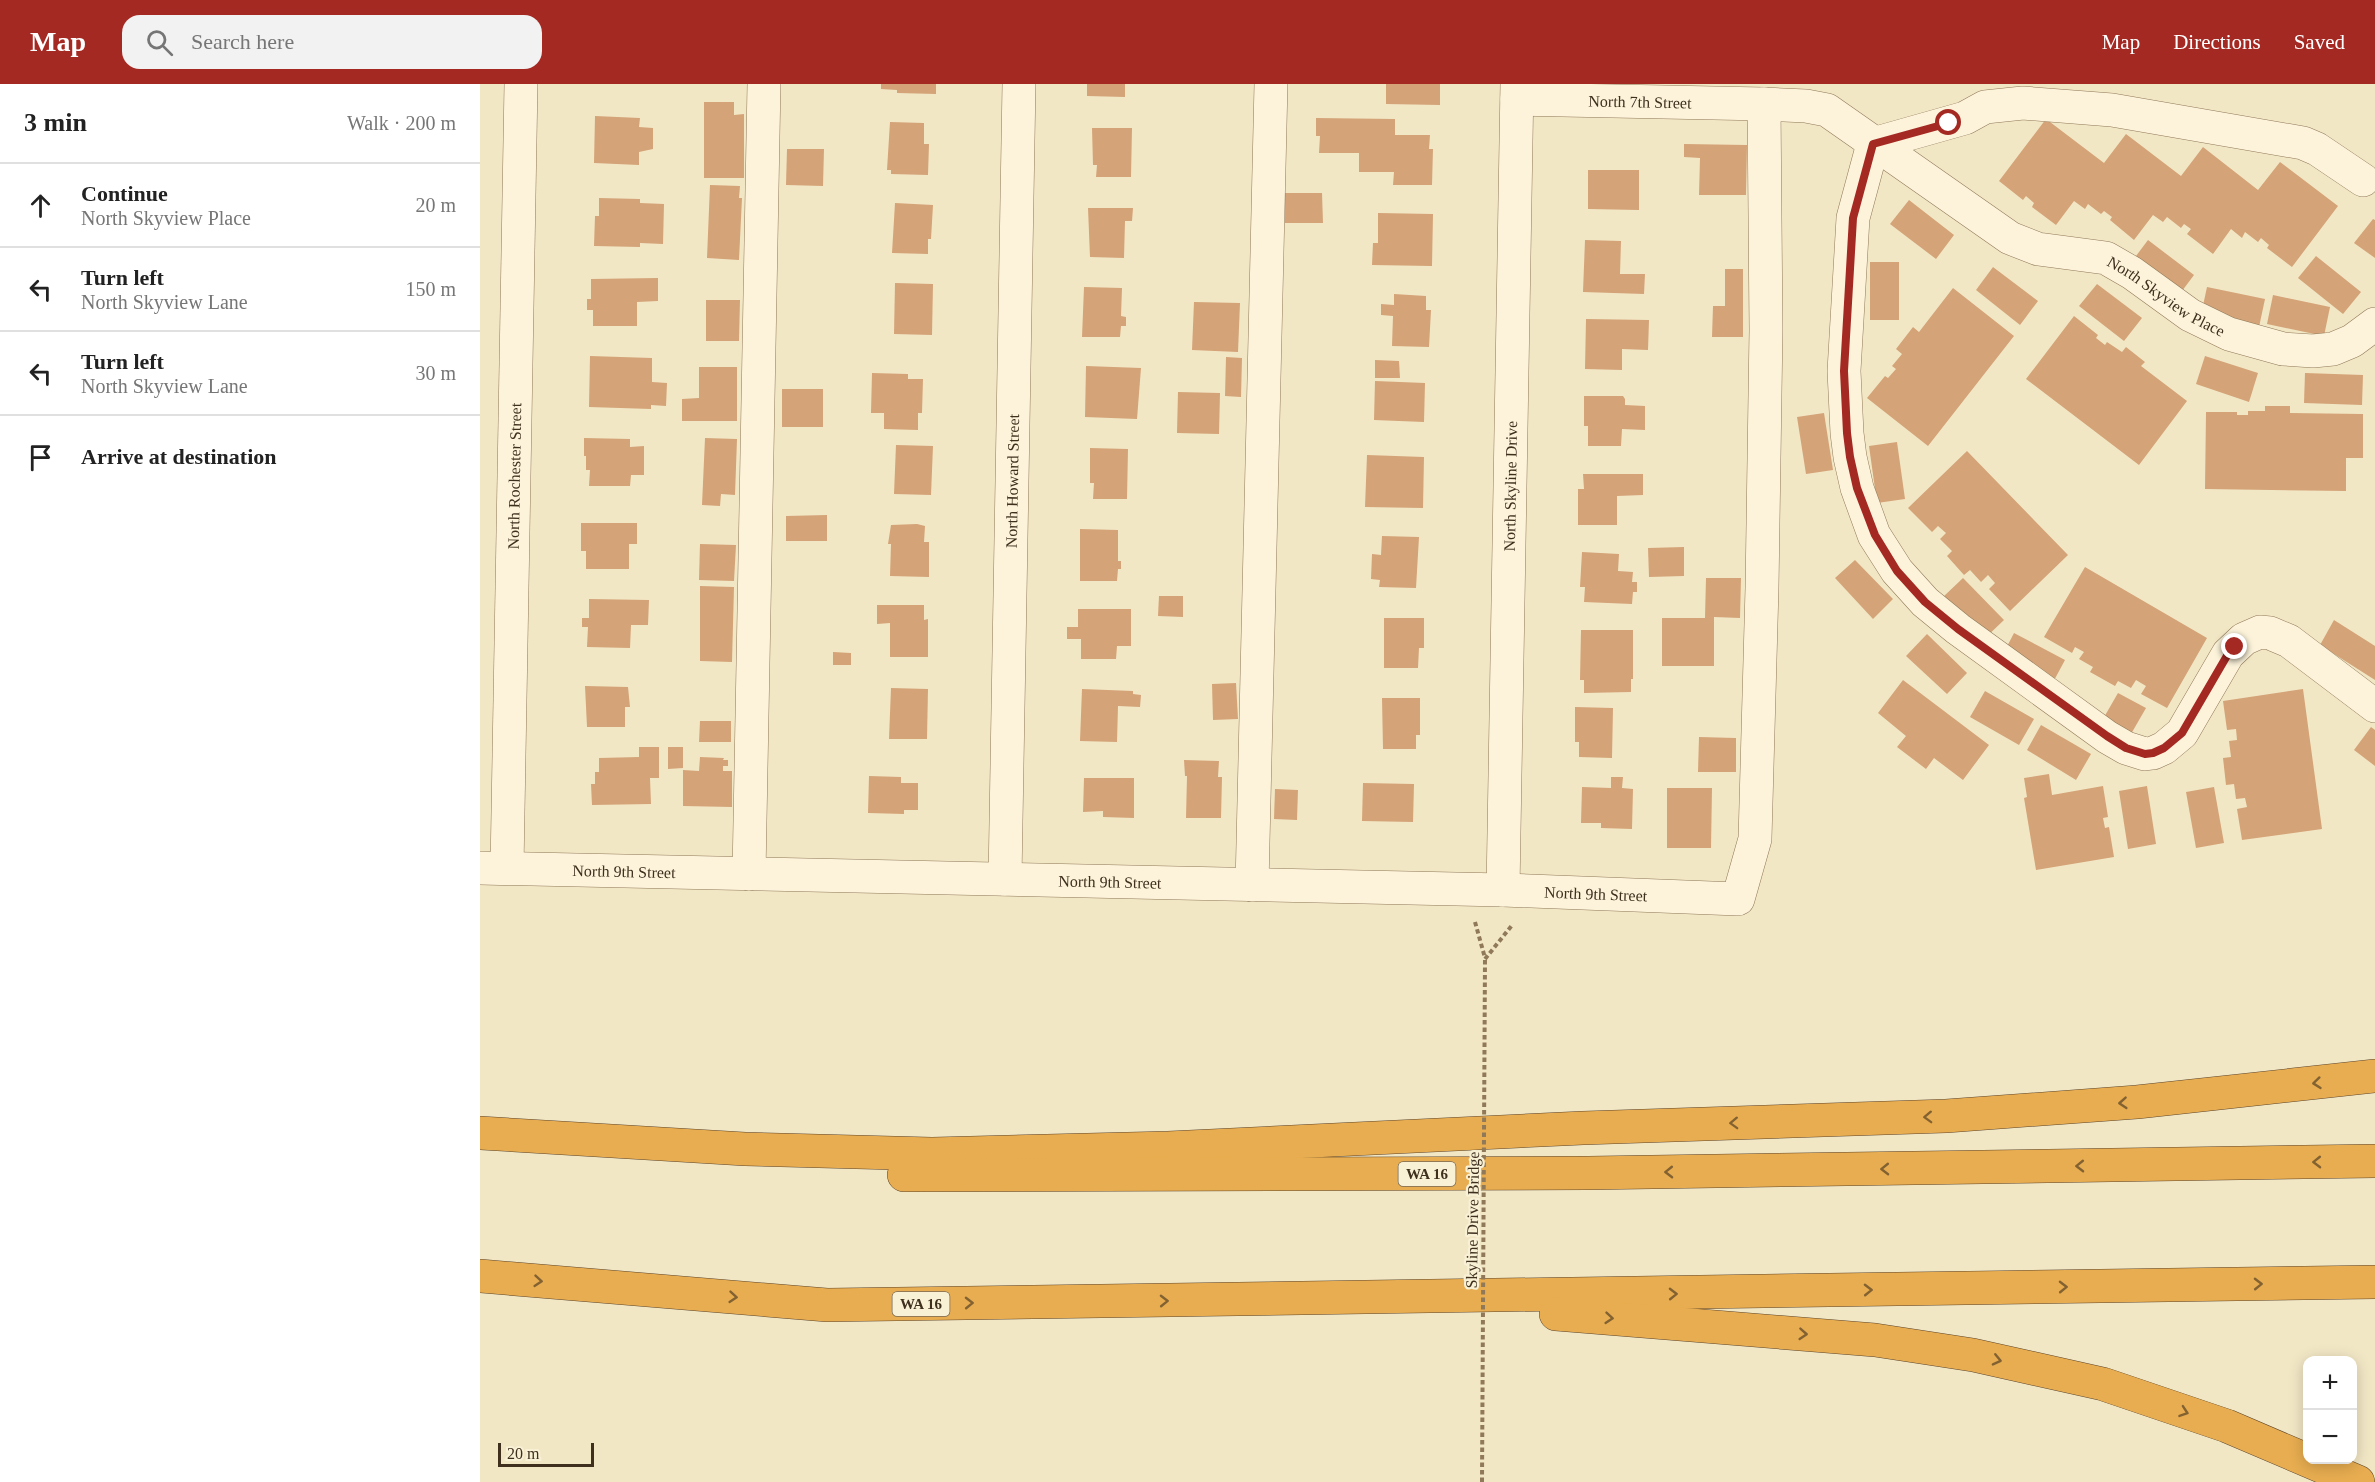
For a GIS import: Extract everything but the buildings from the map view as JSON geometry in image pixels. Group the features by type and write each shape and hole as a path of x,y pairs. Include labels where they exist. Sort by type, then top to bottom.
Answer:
{"highway":[{"path":"480,1133 745,1149 909,1153 1168,1148 1582,1128 1946,1116 2138,1102 2375,1076"},
{"name":"WA 16","path":"480,1142 615,1160 777,1173 961,1177 1588,1173 2375,1161"},
{"name":"WA 16","path":"480,1276 827,1305 1362,1299 2375,1282"},
{"path":"1362,1299 1875,1340 1973,1355 2103,1384 2227,1426 2358,1482"}],"street":[{"name":"North Rochester Street","path":"494,868 521,84"},
{"path":"749,874 764,84"},
{"name":"North Howard Street","path":"1005,879 1019,84"},
{"path":"1252,885 1271,84"},
{"name":"North 7th Street","path":"1517,92 1711,94 1764,104"},
{"name":"North Skyline Drive","path":"1503,890 1517,92"},
{"path":"2363,180 2318,149 2303,143 2112,110 2023,103 1985,106 1965,118 1873,144 1853,218 1844,371 1847,433 1857,488 1875,535 1897,571 1911,587 1958,629 2107,736 2136,753 2153,753 2172,742 2182,733 2228,654 2244,639 2260,632 2270,633 2289,641 2375,706"},
{"name":"North 9th Street","path":"494,868 1503,890 1738,899 1755,839 1766,330 1764,104"},
{"name":"North Skyview Place","path":"1764,104 1806,106 1827,110 2010,238 2038,249 2106,258 2132,273 2182,311 2229,334 2283,349 2322,351 2352,341 2375,324"}],"path":[{"path":"1485,959 1517,921"},
{"name":"Skyline Drive Bridge","path":"1475,924 1485,959 1482,1482"}],"route":[{"path":"1949,123 1873,144 1853,218 1844,371 1847,433 1857,488 1875,535 1897,571 1925,602 1958,629 2107,736 2136,753 2153,753 2164,748 2182,733 2228,654 2235,647"}]}
